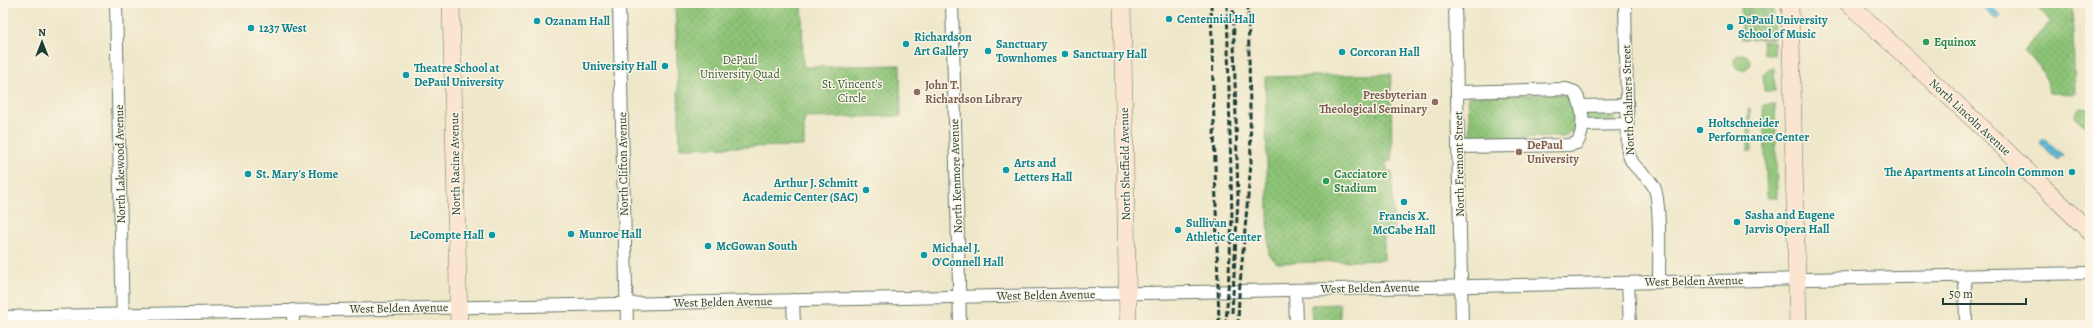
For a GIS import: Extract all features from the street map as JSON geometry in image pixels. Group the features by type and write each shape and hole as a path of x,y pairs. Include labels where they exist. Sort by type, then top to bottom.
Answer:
{"main road":[{"name":"North Racine Avenue","path":"451,3 459,325"},
{"name":"North Sheffield Avenue","path":"1122,3 1128,325"},
{"path":"1790,3 1798,325"},
{"name":"North Lincoln Avenue","path":"1848,3 1989,134 2090,232"}],"street":[{"name":"North Lakewood Avenue","path":"116,3 123,320"},
{"name":"North Clifton Avenue","path":"619,3 627,325"},
{"name":"North Kenmore Avenue","path":"952,3 960,325"},
{"name":"North Fremont Street","path":"1455,3 1462,325"},
{"name":"North Chalmers Street","path":"1625,3 1628,151 1631,162 1649,180 1657,196 1659,282"},
{"path":"1457,92 1566,89 1575,92 1581,106 1582,125 1582,136 1577,143 1569,145 1458,147"},
{"path":"1581,106 1627,105"},
{"path":"1582,125 1627,124"},
{"name":"West Belden Avenue","path":"3,316 123,320 293,310 2090,273"},
{"path":"1965,276 1966,325"},
{"path":"1628,283 1630,325"},
{"path":"1295,290 1296,325"},
{"path":"793,300 794,325"},
{"path":"293,310 293,325"}],"green space":[{"name":"DePaul University Quad","path":"675,3 802,3 803,67 900,65 901,116 804,118 804,146 680,148"},
{"path":"1741,3 1748,3 1748,39 1742,39"},
{"path":"1750,3 1762,3 1763,20 1750,21"},
{"path":"1764,3 1773,3 1774,38 1765,39"},
{"path":"2033,3 2072,3 2075,94 2049,93 2044,74 2041,69 2033,59 2023,51 2051,21"},
{"path":"1750,25 1762,25 1763,39 1751,39"},
{"path":"1762,41 1774,41 1774,55 1763,53"},
{"path":"1742,54 1749,59 1750,62 1745,69 1742,70 1735,65 1734,62 1739,55"},
{"path":"1769,68 1774,68 1775,91 1764,91 1763,75"},
{"name":"Cacciatore Stadium","path":"1391,74 1392,161 1386,161 1387,171 1392,171 1394,230 1384,230 1384,260 1277,263 1269,255 1265,77"},
{"path":"1565,94 1574,105 1575,129 1565,137 1470,138 1468,96"},
{"path":"1775,104 1777,198 1767,198 1763,105"},
{"path":"2080,107 2090,108 2090,132 2074,116"},
{"path":"1748,108 1750,108 1752,151 1748,151"},
{"path":"1614,110 1617,113 1615,121 1589,121 1586,118 1587,112"},
{"path":"1340,304 1340,325 1312,325 1311,305"}],"water":[{"path":"1978,3 1988,3 2001,15 1997,20"},
{"path":"2044,138 2063,155 2058,160 2040,143"}],"railway":[{"path":"1211,3 1219,325"},
{"path":"1226,325 1232,219 1227,3"},
{"path":"1232,313 1238,198 1233,3"},
{"path":"1238,325 1239,295 1251,163 1248,3"}],"place":[{"name":"Centennial Hall","path":"1169,19"},
{"name":"Ozanam Hall","path":"537,21"},
{"name":"DePaul University School of Music","path":"1730,27"},
{"name":"1237 West","path":"251,28"},
{"name":"Equinox","path":"1926,42"},
{"name":"Richardson Art Gallery","path":"906,44"},
{"name":"Sanctuary Townhomes","path":"988,51"},
{"name":"Corcoran Hall","path":"1342,52"},
{"name":"Sanctuary Hall","path":"1065,54"},
{"name":"University Hall","path":"665,66"},
{"name":"Theatre School at DePaul University","path":"406,75"},
{"name":"John T. Richardson Library","path":"917,92"},
{"name":"Presbyterian Theological Seminary","path":"1435,102"},
{"name":"Holtschneider Performance Center","path":"1700,130"},
{"name":"DePaul University","path":"1519,152"},
{"name":"Arts and Letters Hall","path":"1006,170"},
{"name":"The Apartments at Lincoln Common","path":"2072,172"},
{"name":"St. Mary's Home","path":"248,174"},
{"name":"Cacciatore Stadium","path":"1326,181"},
{"name":"Arthur J. Schmitt Academic Center (SAC)","path":"866,190"},
{"name":"Francis X. McCabe Hall","path":"1404,202"},
{"name":"Sasha and Eugene Jarvis Opera Hall","path":"1737,222"},
{"name":"Sullivan Athletic Center","path":"1178,230"},
{"name":"Munroe Hall","path":"571,234"},
{"name":"LeCompte Hall","path":"492,235"},
{"name":"McGowan South","path":"708,246"},
{"name":"Michael J. O'Connell Hall","path":"924,255"}],"park label":[{"name":"St. Vincent's Circle","path":"852,91"}]}
